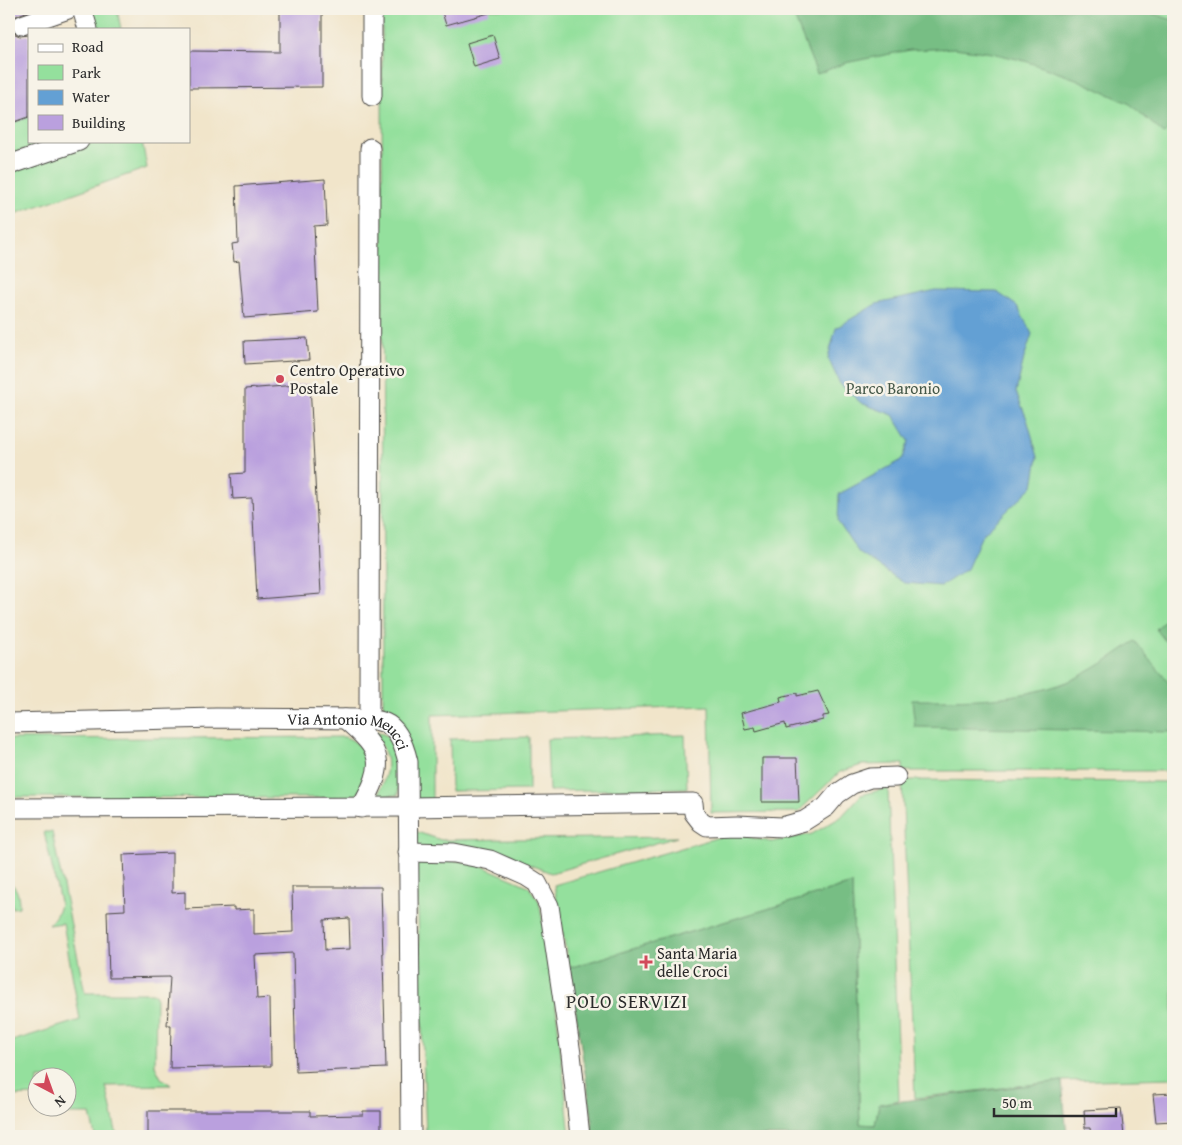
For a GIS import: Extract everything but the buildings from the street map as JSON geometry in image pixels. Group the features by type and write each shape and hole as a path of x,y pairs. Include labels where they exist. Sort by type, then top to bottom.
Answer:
{"street":[{"path":"22,25 68,9"},
{"path":"82,9 88,28"},
{"path":"372,9 372,96"},
{"path":"9,165 76,142"},
{"path":"369,719 370,148"},
{"name":"Via Antonio Meucci","path":"9,723 216,718 369,719 387,723 404,747 408,762 411,1136"},
{"path":"345,719 371,744 377,756 378,771 374,785 361,808"},
{"path":"9,808 361,808 693,803 694,813 707,826 782,827 804,821 826,807 837,794 852,784 870,778 896,777"},
{"path":"408,852 454,854 490,860 526,876 537,884 543,893 549,906 571,1054 580,1136"}],"green space":[{"path":"92,9 117,9 121,28 93,28 87,11"},
{"name":"Parco Baronio","path":"382,9 1173,9 1173,771 903,771 903,764 862,765 840,772 798,812 711,813 709,706 432,715 432,800 416,799 395,718 386,712 383,704"},
{"path":"791,9 1137,9 1173,20 1173,125 1164,134 1130,104 1076,79 1025,61 992,53 954,48 910,50 845,63 817,74"},
{"path":"28,117 28,142 47,142 9,155 9,124"},
{"path":"94,142 142,142 147,168 9,216 9,173"},
{"path":"1173,612 1173,651 1156,629"},
{"path":"1135,641 1173,688 1173,732 915,727 912,700 991,698 1029,693 1048,688 1067,682 1085,673"},
{"path":"377,733 386,735 396,748 399,768 398,795 377,796 384,780 387,765 384,750 374,735"},
{"path":"685,735 687,788 549,791 547,739"},
{"path":"345,737 355,742 361,748 366,755 368,764 368,773 365,781 361,790 354,798 9,797 9,739"},
{"path":"529,737 529,790 451,791 450,739"},
{"path":"902,780 1173,782 1173,1078 1062,1081 915,1098"},
{"path":"888,788 899,1100 879,1104 875,1125 860,1125 852,884 569,968 554,885 733,833 771,842 812,834 841,817 861,795"},
{"path":"414,831 441,840 677,837 551,873 499,853 464,848 415,849"},
{"path":"44,832 52,832 85,993 153,993 156,995 155,1066 161,1078 171,1085 106,1086 117,1136 95,1136 90,1114 78,1114 78,1068 28,1068 28,1095 9,1096 9,1042 80,1020 63,923 48,925 56,915 60,902"},
{"path":"416,859 461,861 482,866 528,886 539,901 553,980 570,1136 426,1136"},
{"path":"9,882 17,893 19,907 12,908 11,897 9,896"},
{"path":"852,884 860,1124 875,1125 879,1104 1062,1081 1067,1136 592,1136 592,1118 569,968"}],"water":[{"path":"936,291 997,292 1017,306 1032,334 1016,392 1027,419 1038,457 1033,486 982,535 967,569 941,586 904,583 859,553 838,522 839,494 902,460 909,441 893,415 861,403 840,384 828,358 836,328 876,304"}],"place":[{"name":"Centro Operativo Postale","path":"280,379"},
{"name":"Santa Maria delle Croci","path":"646,962"}],"district":[{"name":"POLO SERVIZI","path":"627,1001"}]}
